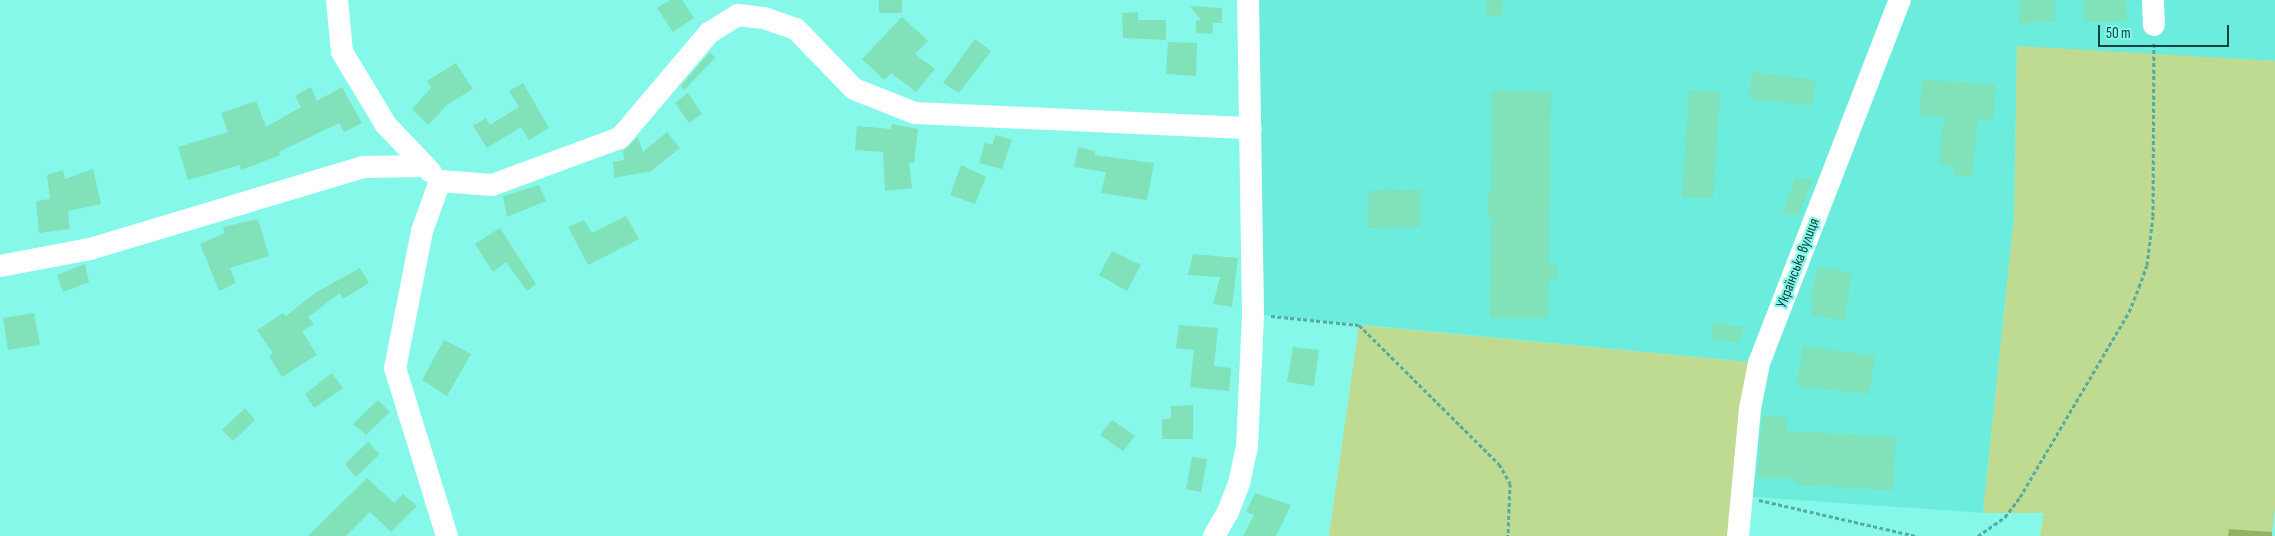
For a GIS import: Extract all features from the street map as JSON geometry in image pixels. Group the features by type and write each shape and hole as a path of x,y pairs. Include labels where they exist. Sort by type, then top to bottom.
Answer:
{"street":[{"path":"336,0 342,52 386,126 432,174"},
{"path":"1214,536 1228,512 1239,484 1247,447 1253,314 1248,0"},
{"name":"Українська вулиця","path":"1738,536 1750,409 1759,363 1900,0"},
{"path":"2153,0 2154,25"},
{"path":"0,266 90,248 363,167 432,174 492,185 620,138 709,33 736,8 796,30 854,89 915,112 1251,128"},
{"path":"432,174 395,368 447,536"}],"path":[{"path":"1978,536 2005,518 2020,497 2128,312 2147,264 2153,216 2154,25"},
{"path":"1253,314 1358,325 1499,464 1510,483 1508,536"},
{"path":"1742,496 1916,536"}],"shaded area":[{"path":"1248,0 2275,0 2275,61 2017,47 2014,217 1983,513 1741,496 1759,363 1253,314"},
{"path":"2017,46 2275,61 2275,508 2272,532 2230,529 2228,536 2040,536 2044,513 1983,513 2014,217"},
{"path":"1359,325 1759,363 1738,536 1329,536"},
{"path":"2229,529 2272,532 2272,536 2228,536"}],"building":[{"path":"670,0 682,0 694,18 673,32 657,8"},
{"path":"879,0 902,0 902,13 879,13"},
{"path":"1487,0 1503,0 1502,17 1486,16"},
{"path":"2020,0 2055,0 2055,22 2019,23"},
{"path":"2084,0 2126,0 2127,21 2084,22"},
{"path":"1190,6 1222,8 1222,23 1213,23 1212,34 1196,33 1196,20 1201,20"},
{"path":"1138,12 1138,20 1166,20 1166,40 1123,38 1122,13"},
{"path":"902,17 928,41 915,54 935,69 916,92 891,73 884,80 862,59"},
{"path":"975,39 991,51 959,93 943,83"},
{"path":"1168,42 1197,43 1196,76 1166,74"},
{"path":"709,53 716,57 684,90 681,86"},
{"path":"456,63 473,89 447,105 428,125 412,109 431,88 427,81"},
{"path":"1753,72 1816,80 1812,106 1749,98"},
{"path":"1922,80 1995,84 1993,120 1978,119 1972,177 1953,175 1954,167 1939,165 1944,117 1920,115"},
{"path":"523,83 549,128 529,140 521,127 487,148 473,126 486,118 490,125 519,107 509,91"},
{"path":"311,87 317,101 342,87 362,123 344,132 339,123 279,152 280,155 241,170 240,165 188,180 178,147 228,132 221,113 256,101 266,127 301,107 295,96"},
{"path":"1689,90 1720,92 1713,198 1682,197"},
{"path":"1492,91 1551,92 1549,264 1557,264 1557,279 1549,278 1548,318 1490,318 1491,219 1487,219 1488,192 1491,192"},
{"path":"688,93 702,114 689,123 675,103"},
{"path":"892,124 918,129 914,163 909,163 912,188 885,191 883,152 855,150 857,126 891,129"},
{"path":"667,132 680,148 651,171 614,178 613,162 624,160 623,151 638,137 643,152"},
{"path":"996,135 1012,140 1002,169 979,163 985,142 992,145"},
{"path":"1078,147 1095,151 1094,155 1154,163 1147,200 1101,193 1106,172 1074,167"},
{"path":"961,165 986,177 975,204 950,195"},
{"path":"93,169 101,204 68,211 70,229 39,233 36,201 50,199 47,175 63,170 65,179"},
{"path":"1795,178 1813,179 1799,215 1782,214"},
{"path":"539,185 546,201 507,217 503,196"},
{"path":"1420,189 1420,227 1368,228 1369,191"},
{"path":"626,216 639,239 588,265 568,227 584,220 592,233"},
{"path":"258,219 269,256 230,268 236,283 219,291 200,244 225,233 223,227"},
{"path":"500,228 536,284 527,291 506,262 493,272 475,244"},
{"path":"1112,251 1141,265 1127,291 1099,275"},
{"path":"1193,254 1238,258 1232,307 1213,304 1220,277 1188,275"},
{"path":"85,264 89,282 63,292 57,275"},
{"path":"1818,267 1852,273 1844,321 1811,315 1813,299 1810,298"},
{"path":"360,268 369,283 343,299 340,293 308,317 314,324 302,331 317,355 282,377 269,356 273,353 257,330 283,313 286,316 315,293"},
{"path":"34,313 40,345 8,350 3,318"},
{"path":"1713,323 1743,327 1740,343 1710,338"},
{"path":"1179,325 1218,328 1214,366 1231,368 1229,391 1190,387 1194,350 1176,348"},
{"path":"444,340 471,354 447,396 422,380"},
{"path":"1803,346 1875,356 1869,394 1797,386"},
{"path":"1293,347 1319,350 1314,386 1287,382"},
{"path":"332,373 343,388 314,408 305,394"},
{"path":"378,400 390,412 366,435 353,424"},
{"path":"1193,405 1193,439 1162,439 1162,419 1171,419 1171,406"},
{"path":"245,408 255,420 233,441 222,430"},
{"path":"1763,415 1787,418 1787,431 1896,437 1893,490 1796,485 1797,478 1757,478"},
{"path":"1112,420 1135,436 1123,451 1100,435"},
{"path":"368,442 380,454 356,477 345,464"},
{"path":"1192,457 1207,459 1201,492 1186,489"},
{"path":"367,478 394,503 403,494 417,506 391,532 370,512 346,536 308,536"},
{"path":"1255,493 1291,505 1276,536 1243,536 1254,515 1246,512"}]}
